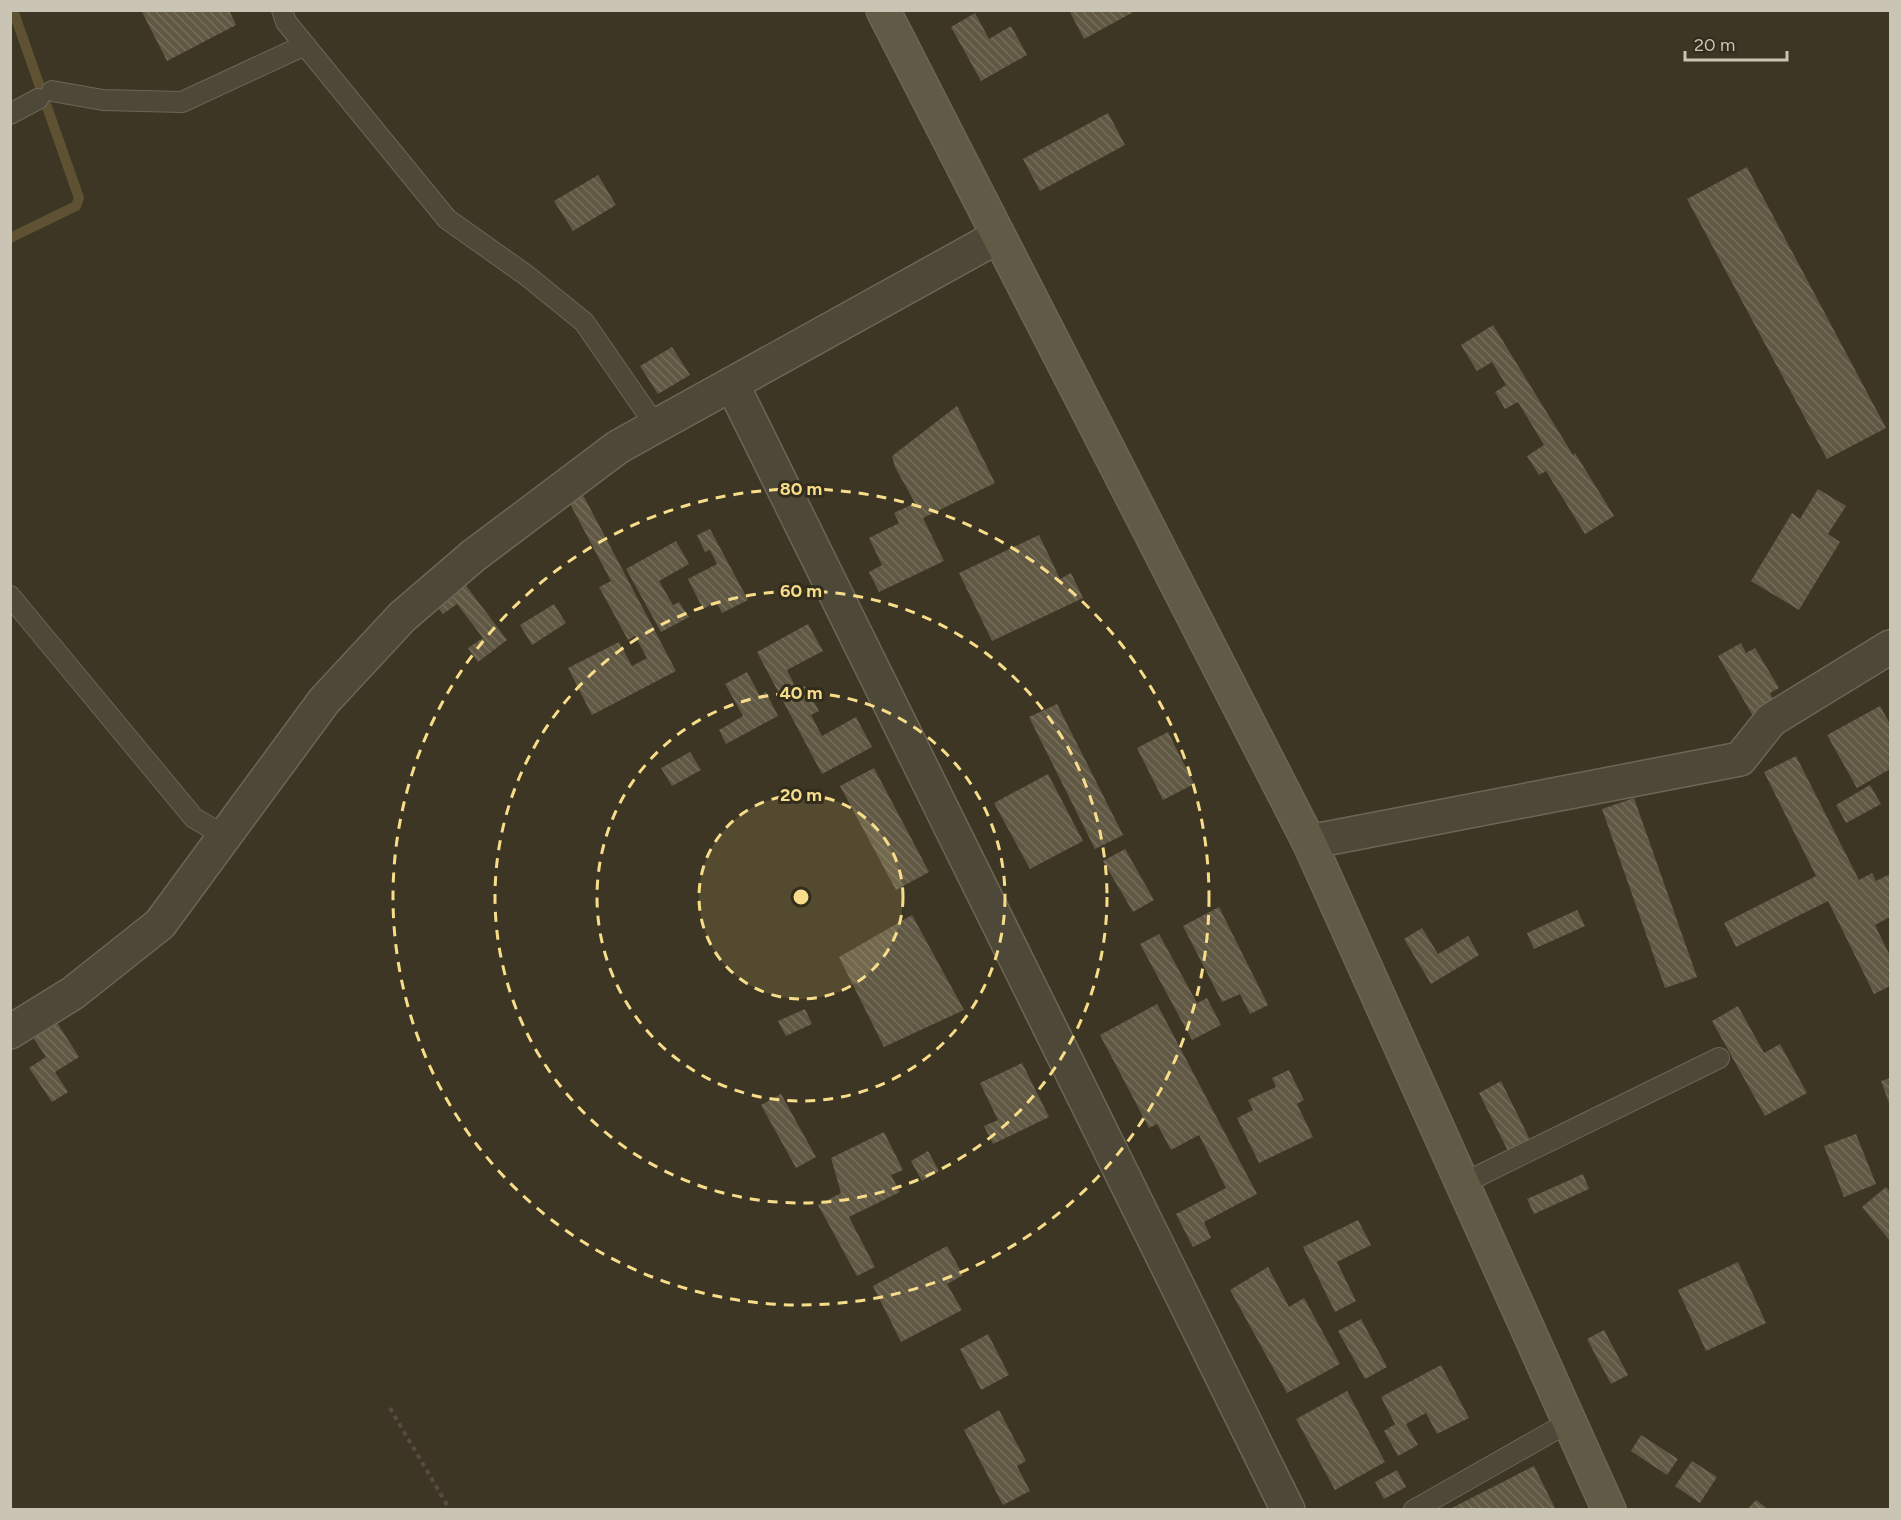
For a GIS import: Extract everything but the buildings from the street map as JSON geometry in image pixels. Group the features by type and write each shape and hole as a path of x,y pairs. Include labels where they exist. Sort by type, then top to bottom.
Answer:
{"street":[{"path":"883,10 997,237 1309,842 1610,1509"},
{"path":"10,1032 73,993 160,924 324,701 402,617 473,555 618,447 997,237"},
{"path":"732,384 1288,1509"},
{"path":"1309,842 1740,759 1771,720 1890,647"}],"lane":[{"path":"282,10 286,22 447,219 526,275 584,322 656,426"},
{"path":"10,114 45,95 103,100 182,102 305,45"},
{"path":"10,596 194,818 225,836"},
{"path":"1462,1184 1719,1058"},
{"path":"1414,1509 1569,1422"}],"path":[{"path":"390,1408 450,1509"}],"waterway":[{"path":"10,238 76,206 79,198 13,10"}]}
